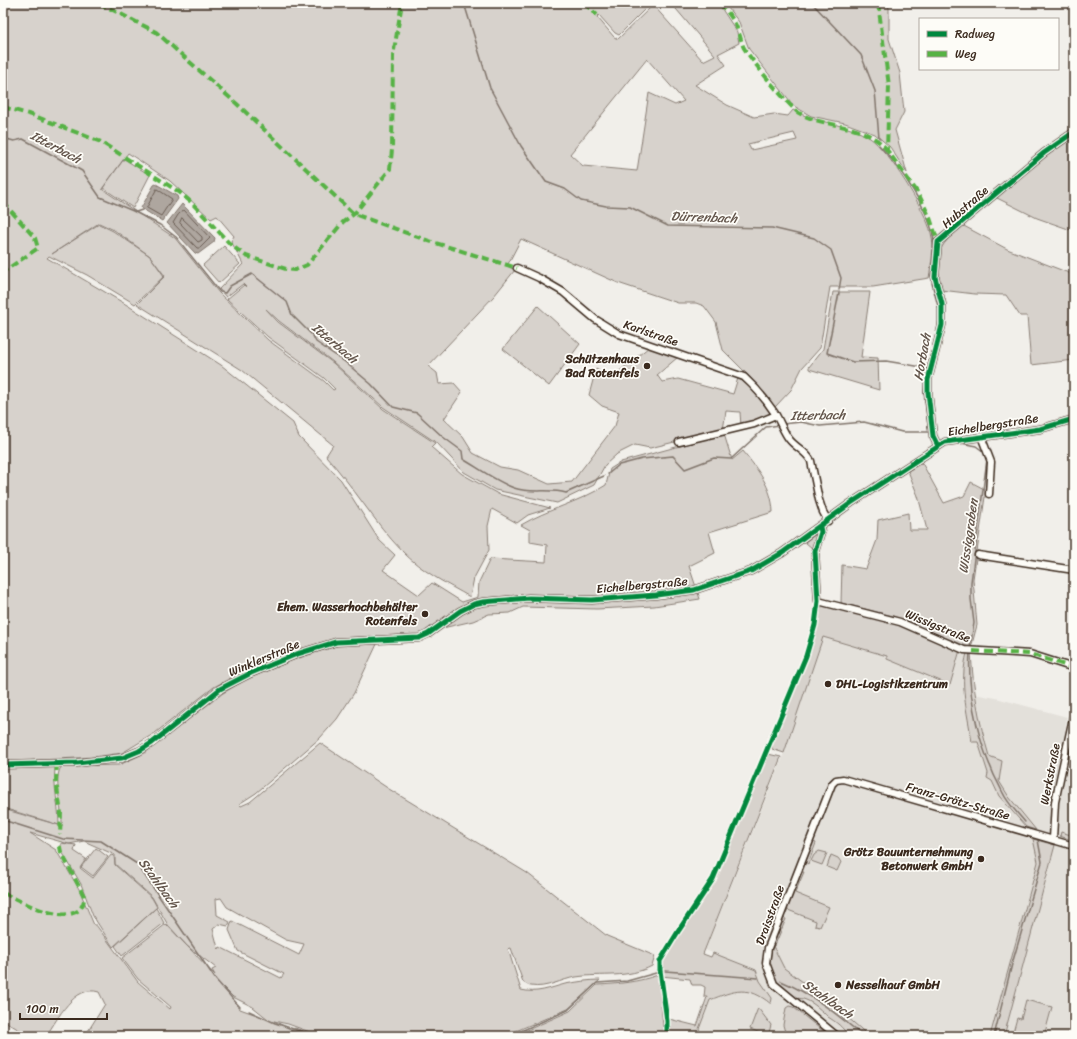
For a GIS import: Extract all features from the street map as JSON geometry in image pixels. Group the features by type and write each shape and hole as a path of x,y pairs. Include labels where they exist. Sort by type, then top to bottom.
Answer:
{"street":[{"name":"Hubstraße","path":"938,446 933,436 928,392 928,380 942,325 942,304 935,277 938,242 1044,153 1074,132"},
{"name":"Karlstraße","path":"518,268 563,292 595,319 619,334 744,377 752,385 777,418 790,441 807,454 811,461 819,500 828,521"},
{"path":"679,442 777,418"},
{"name":"Eichelbergstraße","path":"474,604 529,598 592,600 656,595 694,590 751,571 782,553 820,527 851,503 938,446 954,440 1040,429 1074,419"},
{"path":"981,436 991,462 989,494"},
{"name":"Wissigstraße","path":"820,527 821,532 815,551 818,601 900,622 964,650 1030,654 1074,668"},
{"path":"978,555 1074,570"},
{"name":"Winklerstraße","path":"3,765 77,763 122,758 139,751 152,743 220,689 250,673 296,654 336,642 419,638 428,634 460,611 474,604"},
{"name":"Werkstraße","path":"1052,839 1055,802 1074,713"},
{"name":"Franz-Grötz-Straße","path":"836,780 843,780 1074,846"},
{"name":"Draisstraße","path":"836,780 832,784 768,948 766,963 774,984 837,1036"}],"shaded area":[{"path":"3,3 651,3 619,35 615,33 599,15 597,17 614,37 618,39 653,5 703,61 715,55 671,3 718,3 737,32 739,43 718,54 726,65 695,85 727,105 754,117 774,114 788,116 793,110 802,115 852,129 870,138 878,145 896,168 914,196 928,223 931,233 933,250 929,278 873,287 830,287 820,348 802,368 791,390 775,407 749,376 723,350 716,322 704,306 696,303 678,303 618,283 521,239 507,266 515,270 494,296 428,366 437,373 439,384 454,383 462,392 444,419 463,437 473,453 500,467 518,470 549,484 572,482 615,426 619,412 602,406 589,395 596,369 611,378 649,347 678,357 657,375 662,382 678,379 733,394 738,378 754,390 771,412 769,416 741,426 740,412 726,411 723,430 650,448 635,445 617,454 605,465 594,485 557,503 495,490 464,472 437,443 383,407 333,362 279,321 266,309 278,322 333,363 383,409 435,443 431,447 462,474 498,494 550,508 528,515 517,523 492,509 488,526 489,550 474,578 470,597 434,577 417,565 392,540 326,456 333,445 242,370 137,304 165,276 150,256 164,276 135,304 87,275 49,256 47,258 127,305 221,365 293,423 299,437 341,480 379,540 395,555 383,570 419,595 432,583 462,602 478,597 479,582 490,559 546,562 547,545 530,542 530,530 521,525 542,514 586,496 606,485 610,469 621,462 724,434 732,460 743,451 759,472 770,495 773,512 709,532 715,553 689,566 700,599 654,606 597,609 523,607 510,613 489,614 473,621 417,635 345,638 320,643 247,669 214,687 155,733 122,753 94,757 3,762","holes":["647,59 684,101 675,105 649,93 637,171 583,166 570,154","794,133 797,140 751,150 748,144","128,153 170,181 211,219 217,216 234,236 231,241 243,264 219,289 226,297 243,284 244,285 227,299 268,337 324,378 335,389 333,390 324,381 268,340 219,293 175,238 102,189","99,223 114,230 150,256 113,231 99,224 52,254"]},
{"path":"724,3 887,3 889,8 889,39 900,73 904,112 895,130 907,173 890,147 875,134 845,123 811,116 794,106 749,49 739,22"},
{"path":"1074,134 1074,231 1037,218 995,197 1043,157"},
{"path":"124,159 150,175 133,208 103,188"},
{"path":"962,225 1007,249 1074,275 1074,360 1031,365 1027,316 1020,316 1006,295 975,294 941,290 937,269 939,253 947,240"},
{"path":"224,246 240,264 219,283 203,265"},
{"path":"833,292 870,292 861,357 878,358 879,390 809,369 823,349"},
{"path":"538,306 580,344 549,386 503,349"},
{"path":"922,463 944,503 964,496 971,482 986,490 973,579 977,625 971,648 893,616 841,603 842,565 866,569 877,540 878,520 908,513 909,530 927,530 918,496 908,471"},
{"path":"817,535 813,549 805,542"},
{"path":"822,604 898,623 960,650 950,685 887,659 887,656 823,637 784,753 772,749 772,743 808,658"},
{"path":"823,637 887,656 887,659 950,685 960,650 966,652 963,694 973,694 996,698 1067,717 1065,730 1074,733 1074,1036 1004,1036 1055,846 1034,839 1038,862 990,1036 702,1036 699,1029 710,1000 735,991 748,990 761,996 771,1004 772,998 760,981 756,970 705,950 784,753"},
{"path":"378,642 354,693 337,719 320,738 256,793 239,804 241,806 250,802 320,743 389,789 527,873 607,936 655,956 652,966 633,973 576,977 537,987 527,985 523,982 511,948 508,949 521,990 538,991 565,984 600,980 568,1009 504,1036 321,1036 288,1024 274,1021 292,1030 295,1028 317,1036 85,1036 105,1004 99,992 90,991 82,993 74,998 61,1012 46,1036 29,1036 3,1020 3,886 9,876 3,871 3,809 62,826 58,777 62,766 119,765 145,753 223,693 245,680 293,660 339,645","holes":["30,833 69,844 84,841 115,855 115,864 152,897 168,925 185,944 166,924 122,958 138,979 171,1007 170,1009 138,982 96,925 94,925 79,889 56,850","221,898 227,907 286,940 304,944 299,955 232,921 229,930 238,951 284,974 281,978 220,947 219,949 218,948 213,929 219,924 228,926 230,922 217,915 216,899","188,946 216,968 212,970 215,975","223,987 233,997 253,1007 268,1019 240,1009"]},
{"path":"971,652 977,705 989,756 1002,761 999,781 1009,797 1036,830 1026,827 999,796 992,781 987,778 988,773 978,742 972,742 964,686 967,653"},
{"path":"768,754 781,757 703,954 711,957 713,953 756,970 760,981 772,998 771,1004 763,998 748,992 741,991 727,994 710,1000 699,1029 702,1036 670,1036 669,1019 697,1026 707,997 704,997 705,987 701,985 692,985 690,979 661,976 664,957 716,875"},
{"path":"53,765 55,768 59,825 3,808 3,767"},
{"path":"1061,832 1074,836 1074,841 1060,836"},
{"path":"1033,839 1055,845 1004,1036 990,1036 1038,862"},
{"path":"813,842 816,843 808,864 805,862"},
{"path":"61,843 76,845 74,851 86,859 80,868 93,878 111,855 114,856 115,865 152,898 157,907 113,947 93,916 81,884 61,850"},
{"path":"96,848 108,857 93,876 81,867"},
{"path":"819,851 827,853 822,865 811,861 814,855"},
{"path":"831,855 838,858 841,862 837,871 827,867"},
{"path":"800,872 804,872 795,893 829,907 820,927 815,926 816,921 788,910 786,914 784,910"},
{"path":"156,908 164,923 122,956 115,946"},
{"path":"782,918 786,919 775,945 773,946 784,968 830,1002 869,1036 848,1036 839,1025 815,1005 804,999 794,997 783,990 775,981 771,972 771,951"},
{"path":"658,975 664,1036 514,1036 570,1011 597,985 628,982"},
{"path":"1026,1000 1052,1007 1044,1036 1012,1036 1017,1018 1021,1019"},
{"path":"789,1006 793,1007 829,1036 794,1036 785,1032 783,1025 786,1008"},
{"path":"758,1008 771,1025 768,1036 750,1029"}],"water":[{"path":"156,184 177,196 178,199 162,221 141,208"},
{"path":"182,204 215,238 214,242 198,254 195,253 167,223"}],"waterway":[{"name":"Dürrenbach","path":"464,3 490,88 521,146 546,182 565,189 581,201 606,206 630,207 668,226 772,228 814,238 831,250 841,278 839,290"},
{"name":"Horbach","path":"812,3 861,55 875,91 879,138"},
{"name":"Itterbach","path":"3,138 14,141 23,139 82,171 100,197 133,211 160,225 176,237 220,292 225,293 230,286 252,274 287,302 292,315 313,336 316,342 345,362 371,384 393,407 417,413 443,437 462,451 463,459 494,479 520,490 554,491 566,493 604,476"},
{"name":"Horbach","path":"879,145 905,177 921,204 932,230 934,255 931,276"},
{"name":"Itterbach","path":"136,212 142,210"},
{"name":"Horbach","path":"932,283 939,310"},
{"name":"Dürrenbach","path":"839,293 827,353 853,362 886,361 928,368"},
{"name":"Horbach","path":"938,328 939,318"},
{"name":"Horbach","path":"926,375 930,359"},
{"name":"Horbach","path":"925,380 924,393 929,434"},
{"name":"Itterbach","path":"783,424 801,422 820,426 864,422 902,432 929,432"},
{"name":"Itterbach","path":"608,474 619,465 642,459 673,456 685,469 714,458 731,459 766,427 779,425"},
{"name":"Wissiggraben","path":"961,443 976,446 984,452"},
{"name":"Wissiggraben","path":"970,648 974,623 971,599 971,582 987,459"},
{"name":"Wissiggraben","path":"970,651 973,706 982,743 995,777 1005,797 1025,822"},
{"name":"Stahlbach","path":"3,820 63,839 101,841 137,864 216,980 240,1007"},
{"path":"994,1036 1012,964 1042,862 1038,840"},
{"name":"Stahlbach","path":"665,971 758,978"},
{"name":"Stahlbach","path":"510,1036 568,1010 597,983 627,981 656,973"},
{"name":"Stahlbach","path":"781,981 824,1005 863,1036"},
{"name":"Stahlbach","path":"249,1011 275,1023 315,1036"}],"marked path":[{"path":"99,3 156,32 237,104 354,214 429,241 517,268"},
{"path":"3,107 32,115 101,142 179,192 191,202 231,245 246,256 286,269 295,270 307,265 343,222 354,214 390,169 392,150 393,56 402,3"},
{"path":"584,3 597,15"},
{"path":"720,3 735,23 743,46 748,54 794,109 799,113 821,122 857,130 878,141 887,150"},
{"path":"878,3 889,86 887,150 918,193 930,218 938,242"},
{"path":"3,202 35,238 38,248 3,272"},
{"path":"973,651 1030,654 1074,668"},
{"path":"57,763 56,781 61,813 60,835"},
{"path":"3,893 30,906 52,913 71,914 79,910 83,904 84,896 61,852 59,842"}],"cycle path":[{"path":"938,446 933,436 928,392 928,380 942,325 942,304 935,277 938,242 1044,153 1074,132"},
{"path":"3,765 77,763 122,758 139,751 152,743 220,689 251,673 297,654 336,642 419,638 428,634 460,611 474,604 529,598 592,600 656,595 694,590 751,571 782,553 851,503 945,442 1040,429 1074,419"},
{"path":"667,1036 667,1021 660,961 713,879 806,656 815,625 818,601 815,551 821,532 820,527"}],"place":[{"name":"Schützenhaus Bad Rotenfels","path":"647,366"},
{"name":"Ehem. Wasserhochbehälter Rotenfels","path":"425,614"},
{"name":"DHL-Logistikzentrum","path":"828,684"},
{"name":"Grötz Bauunternehmung Betonwerk GmbH","path":"981,859"},
{"name":"Nesselhauf GmbH","path":"838,985"}]}
